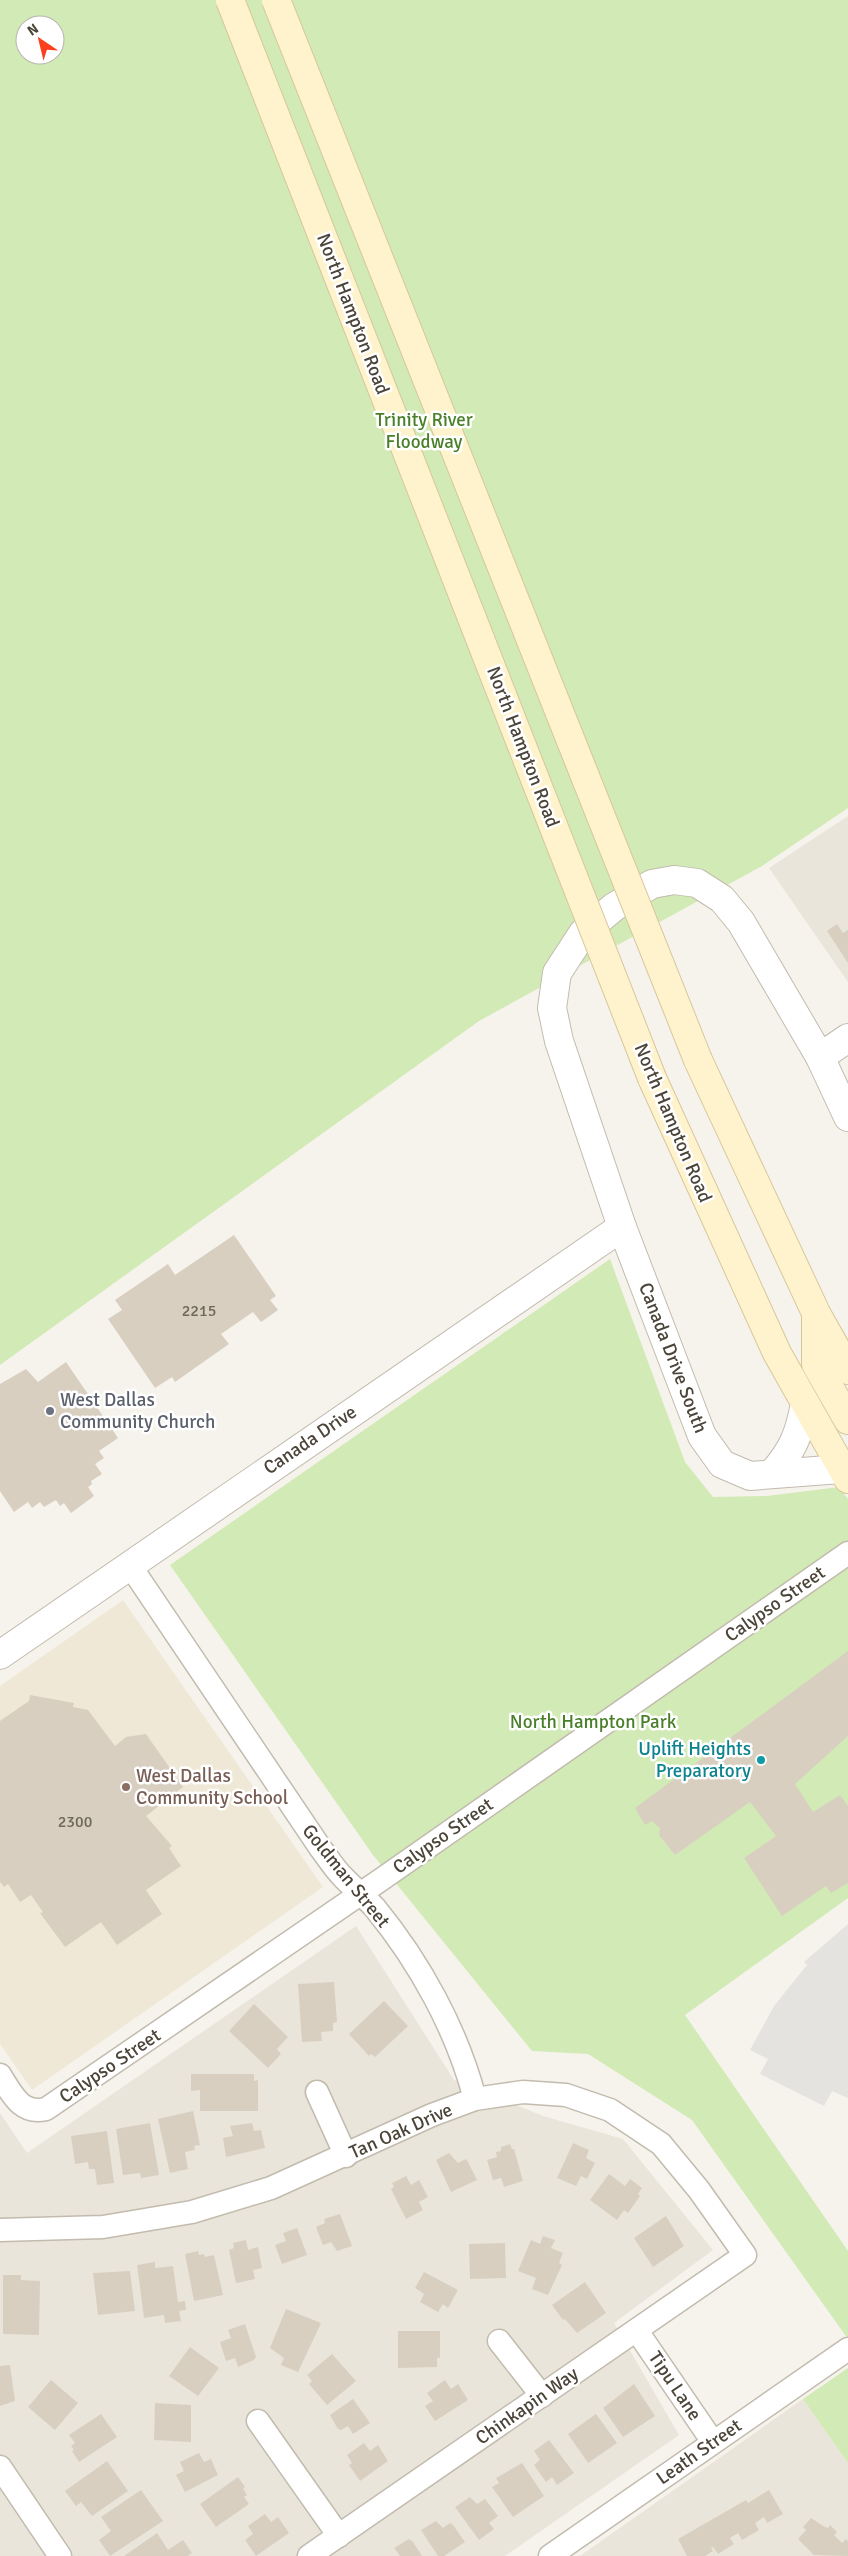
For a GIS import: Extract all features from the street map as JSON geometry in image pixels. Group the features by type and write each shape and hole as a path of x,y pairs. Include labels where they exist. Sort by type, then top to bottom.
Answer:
{"main road":[{"name":"North Hampton Road","path":"230,0 652,1078 773,1344 844,1474"},
{"path":"276,0 698,1060 816,1313 848,1370"},
{"path":"816,1313 816,1364 848,1420"}],"street":[{"name":"Canada Drive South","path":"820,1057 741,922 722,899 697,883 674,880 652,884 614,907 583,932 557,973 552,1008 559,1041 622,1227 702,1436 722,1464 750,1476 772,1474 844,1474"},
{"path":"848,1038 820,1057 848,1117"},
{"name":"Canada Drive","path":"0,1655 129,1564 622,1227"},
{"path":"772,1474 793,1447 800,1431 805,1404"},
{"name":"Calypso Street","path":"0,2076 24,2108 35,2112 46,2109 113,2065 360,1894 848,1553"},
{"name":"Goldman Street","path":"129,1564 321,1849 342,1876 380,1916 424,1980 450,2027 468,2071 475,2099"},
{"path":"318,2092 346,2156"},
{"name":"Tan Oak Drive","path":"0,2230 103,2227 192,2212 271,2188 346,2156 432,2115 475,2099 523,2092 566,2096 610,2110 661,2144 699,2190 744,2255"},
{"name":"Chinkapin Way","path":"309,2556 637,2331 744,2255"},
{"name":"Tipu Lane","path":"637,2331 713,2442"},
{"path":"499,2341 542,2396"},
{"name":"Leath Street","path":"550,2556 848,2349"},
{"path":"258,2421 339,2536"},
{"path":"0,2467 60,2556"}],"shaded area":[{"path":"848,816 848,982 769,868"},
{"name":"West Dallas Community School","path":"123,1600 323,1887 32,2090 0,2044 0,1686"},
{"path":"848,1924 848,2098 832,2091 824,2106 760,2074 768,2059 750,2050 774,2006 807,1965 804,1962"},
{"path":"356,1926 454,2080 543,2116 623,2139 713,2250 614,2323 679,2435 505,2556 0,2556 0,2113 27,2153"},
{"path":"803,2399 848,2463 848,2556 580,2556"}],"green space":[{"name":"Trinity River Floodway","path":"0,0 848,0 848,808 762,866 479,1021 0,1365"},
{"name":"North Hampton Park","path":"610,1259 685,1462 713,1497 767,1496 839,1487 848,1499 848,1898 685,2015 848,2251 848,2339 692,2120 588,2054 532,2051 373,1855 170,1565"},
{"path":"848,2368 848,2463 803,2399"}],"building":[{"path":"837,924 843,933 848,930 848,963 827,931"},
{"path":"234,1235 276,1296 270,1300 278,1310 261,1322 253,1312 221,1334 229,1344 175,1382 172,1377 155,1388 108,1319 122,1310 115,1300 168,1264 175,1275"},
{"name":"West Dallas Community Church","path":"66,1362 118,1438 99,1451 104,1458 95,1464 102,1474 91,1481 92,1484 88,1487 94,1496 71,1513 64,1503 60,1506 56,1500 44,1507 40,1502 32,1508 28,1502 14,1512 0,1491 0,1384 26,1369 38,1382"},
{"name":"Uplift Heights Preparatory","path":"848,1651 848,1736 795,1784 813,1812 840,1795 848,1806 848,1883 831,1893 826,1886 782,1916 744,1858 776,1836 750,1802 675,1855 659,1835 660,1828 652,1821 645,1825 635,1808"},
{"path":"30,1695 74,1703 73,1707 88,1710 115,1746 126,1737 146,1734 183,1787 146,1816 172,1846 169,1848 181,1866 146,1890 162,1914 117,1945 101,1922 65,1947 40,1913 43,1912 31,1895 20,1902 8,1884 4,1887 0,1882 0,1721 29,1701"},
{"path":"334,1982 337,2022 333,2023 333,2031 321,2032 322,2041 302,2042 298,1984"},
{"path":"384,2001 408,2026 375,2057 371,2054 369,2056 349,2034"},
{"path":"254,2004 288,2037 277,2049 281,2054 268,2068 229,2031"},
{"path":"191,2074 254,2074 254,2081 258,2080 258,2111 200,2111 200,2090 191,2091"},
{"path":"193,2111 200,2145 194,2146 195,2150 185,2152 188,2169 170,2173 158,2119"},
{"path":"150,2123 159,2175 141,2178 140,2173 123,2175 116,2129"},
{"path":"252,2123 254,2131 261,2130 265,2148 226,2157 223,2138 233,2136 230,2126"},
{"path":"107,2131 114,2183 97,2185 95,2169 89,2169 88,2162 75,2164 71,2136"},
{"path":"573,2143 589,2150 586,2158 595,2163 587,2179 581,2176 576,2186 557,2178"},
{"path":"510,2144 512,2149 514,2149 523,2181 504,2187 501,2178 493,2180 487,2160 497,2157 496,2152 501,2151 501,2147"},
{"path":"449,2153 458,2163 466,2159 477,2180 451,2192 436,2160"},
{"path":"609,2174 625,2186 630,2179 642,2188 638,2194 640,2196 628,2213 624,2210 617,2220 590,2200"},
{"path":"406,2176 411,2185 419,2180 428,2197 419,2202 423,2210 406,2219 391,2189 394,2187 392,2183"},
{"path":"340,2214 352,2246 337,2251 331,2242 323,2245 316,2227 325,2223 324,2219"},
{"path":"666,2216 684,2246 653,2267 634,2238"},
{"path":"297,2228 307,2255 282,2264 275,2245 286,2241 283,2233"},
{"path":"543,2236 555,2240 551,2248 563,2253 559,2263 562,2265 548,2295 532,2289 536,2278 518,2271 531,2240 540,2244"},
{"path":"246,2240 248,2250 258,2247 262,2268 253,2270 255,2279 236,2283 229,2250 234,2248 233,2243"},
{"path":"505,2243 506,2278 470,2279 469,2244"},
{"path":"198,2251 199,2255 204,2254 205,2257 214,2255 223,2295 194,2301 185,2254"},
{"path":"155,2262 155,2268 173,2266 178,2302 185,2301 186,2310 179,2311 181,2321 165,2323 164,2315 144,2318 137,2265"},
{"path":"130,2271 135,2311 98,2315 93,2273"},
{"path":"424,2272 458,2290 448,2308 443,2304 438,2312 420,2302 424,2294 415,2288"},
{"path":"3,2275 21,2275 21,2280 40,2281 39,2335 3,2334"},
{"path":"585,2282 606,2313 577,2333 565,2319 563,2320 552,2305"},
{"path":"286,2309 321,2323 298,2372 281,2365 284,2358 270,2348"},
{"path":"245,2324 256,2357 254,2360 238,2367 235,2358 226,2361 220,2342 231,2338 228,2330"},
{"path":"398,2331 440,2331 440,2358 437,2358 437,2367 398,2368"},
{"path":"190,2347 219,2368 198,2396 169,2376"},
{"path":"332,2354 356,2381 327,2405 309,2384 312,2381 307,2375"},
{"path":"10,2365 15,2401 0,2406 0,2366"},
{"path":"51,2380 78,2403 55,2430 28,2407"},
{"path":"445,2380 451,2389 458,2384 468,2400 435,2421 425,2406 433,2401 427,2393"},
{"path":"634,2384 655,2416 623,2437 603,2408"},
{"path":"353,2399 370,2423 353,2434 348,2426 341,2430 338,2429 330,2415"},
{"path":"155,2403 191,2405 191,2442 154,2440"},
{"path":"101,2414 117,2437 79,2462 72,2451 74,2450 71,2446 75,2443 69,2435"},
{"path":"596,2414 617,2443 588,2463 568,2434"},
{"path":"549,2440 574,2473 557,2485 552,2477 546,2482 534,2465 540,2460 534,2451"},
{"path":"364,2443 370,2451 378,2445 388,2461 360,2481 349,2465 352,2463 347,2455"},
{"path":"199,2453 204,2462 211,2459 218,2475 185,2492 176,2475 184,2471 180,2462"},
{"path":"107,2461 128,2491 92,2516 81,2502 76,2506 65,2491"},
{"path":"522,2463 544,2496 513,2517 492,2487 499,2483 496,2478"},
{"path":"238,2477 245,2487 243,2489 247,2495 244,2497 249,2504 216,2527 200,2504"},
{"path":"141,2490 163,2521 110,2556 99,2540 111,2531 101,2517"},
{"path":"769,2490 783,2514 767,2523 764,2517 755,2523 759,2530 742,2540 738,2533 730,2538 734,2544 718,2554 713,2547 711,2548 713,2551 705,2556 687,2556 678,2539 746,2500 748,2503"},
{"path":"470,2497 477,2504 485,2499 498,2516 489,2523 494,2529 479,2540 455,2507"},
{"path":"265,2514 271,2522 278,2517 289,2533 256,2556 245,2540 253,2534 248,2526"},
{"path":"811,2518 828,2528 830,2525 837,2532 834,2535 842,2543 846,2539 848,2541 848,2556 814,2555 798,2539 806,2530 803,2527"},
{"path":"436,2521 443,2528 450,2523 453,2525 465,2542 444,2556 438,2556 421,2530"},
{"path":"157,2533 168,2550 183,2540 192,2553 188,2556 124,2556"},
{"path":"409,2539 422,2556 400,2556 394,2548"}],"place":[{"name":"West Dallas Community Church","path":"50,1411"},
{"name":"Uplift Heights Preparatory","path":"761,1760"},
{"name":"West Dallas Community School","path":"126,1787"}]}
